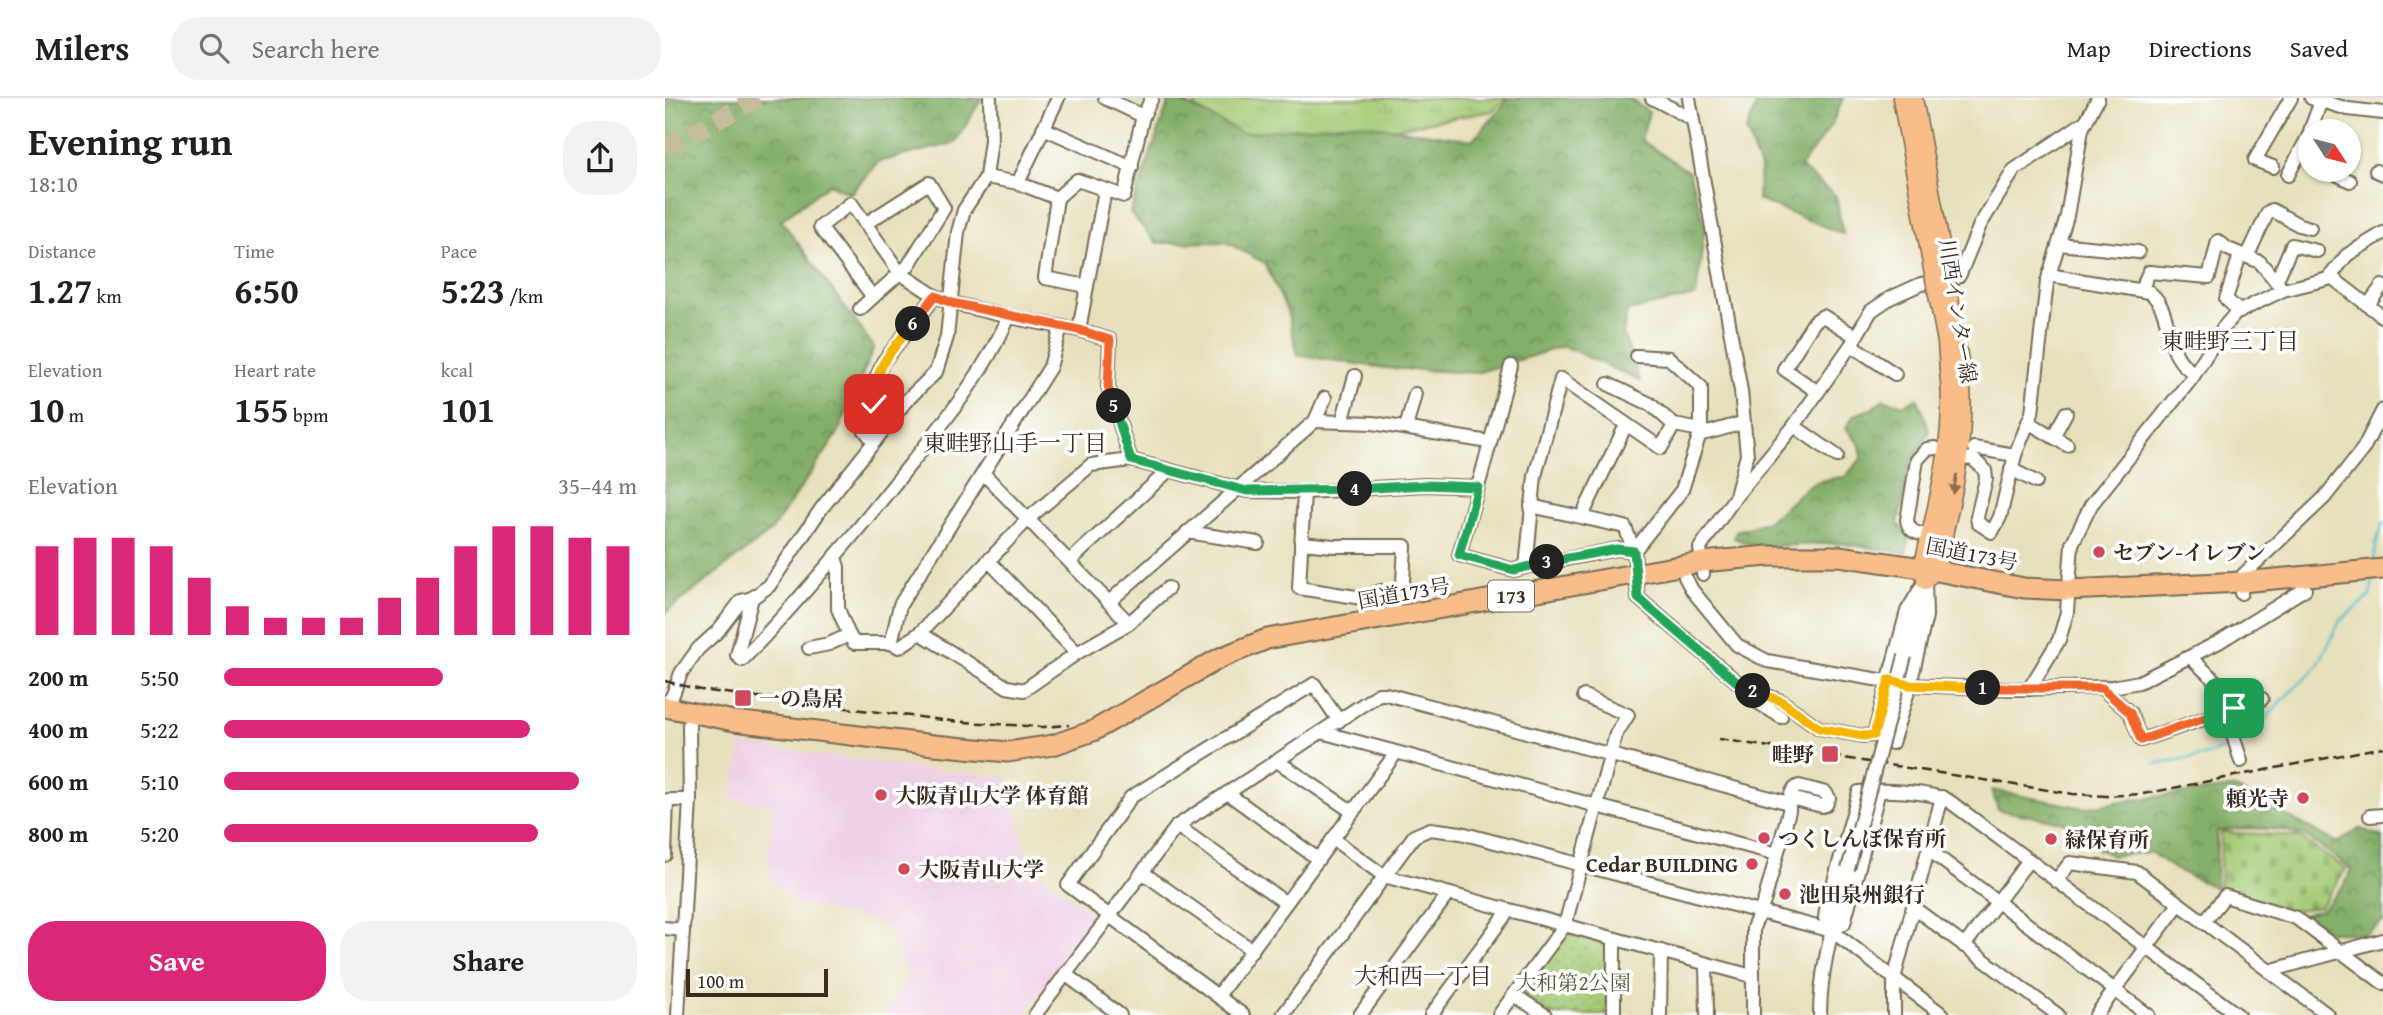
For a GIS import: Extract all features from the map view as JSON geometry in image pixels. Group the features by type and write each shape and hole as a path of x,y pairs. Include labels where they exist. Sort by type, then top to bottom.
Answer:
{"highway":[{"name":"国道173号","path":"665,705 734,721 1007,752 1053,745 1093,731 1220,658 1267,639 1637,577 1801,566 1897,575 1928,573 2004,597 2067,597 2241,588 2305,589 2383,581"},
{"name":"国道173号","path":"2241,588 2383,569"},
{"name":"国道173号","path":"665,719 917,755 981,762 1022,761 1075,749 1108,735 1203,680 1259,653 1637,577"}],"main road":[{"name":"川西インター線","path":"1901,98 1938,268"},
{"name":"川西インター線","path":"1914,98 1938,268 1945,342 1964,400 1960,458 1953,498 1928,573"},
{"name":"川西インター線","path":"1928,573 1929,536 1949,437 1954,369"}],"street":[{"path":"665,705 673,697 681,673 698,649 718,631 741,601 752,598 769,586 821,509 906,401 936,372 947,337 958,232 964,210 986,177 992,140 990,98"},
{"path":"1018,183 1058,98"},
{"path":"1105,98 1143,116"},
{"path":"1087,286 1045,278 1057,198 1077,180 1124,196 1132,167 1134,145 1151,98"},
{"path":"1652,98 1692,119"},
{"path":"1689,98 1741,391 1747,455 1737,496"},
{"path":"1960,458 1973,459 1985,470 1986,479 1977,517 1978,523 1992,532 2000,517 2015,455 2032,413 2049,275 2067,216 2082,129 2098,98"},
{"path":"2273,167 2255,160 2291,98"},
{"path":"2312,119 2316,99 2348,109 2383,113"},
{"path":"2086,121 2014,170 1980,225 1960,274 1955,279 1921,284 1889,298 1871,311 1794,426 1737,496 1700,548 1692,590 1737,645 1767,661 1910,685 2029,689 2102,688 2139,682 2220,642 2305,589"},
{"path":"1043,128 1132,167"},
{"path":"2288,175 2298,164"},
{"path":"986,177 1018,183 1057,198"},
{"path":"860,309 908,266 944,208 929,183 865,224"},
{"path":"1079,330 1105,190"},
{"path":"873,297 820,227 851,204 899,273 935,296 952,303 1079,330 1110,340 1108,386 1131,460"},
{"path":"2240,312 2226,299 2244,255 2267,212 2272,210 2309,228"},
{"path":"2029,689 2059,640 2067,612 2072,544 2091,505 2195,373 2223,328 2235,313 2280,285 2328,279 2347,255 2383,233"},
{"path":"2141,290 2150,272 2209,276 2218,241 2260,262 2280,285"},
{"path":"2059,244 2138,252"},
{"path":"2280,285 2292,245 2317,251"},
{"path":"2049,275 2149,292 2160,302 2179,360 2195,373"},
{"path":"2330,276 2383,317"},
{"path":"2368,305 2380,285"},
{"path":"874,442 864,429 874,404 874,384 883,362 935,296"},
{"path":"1818,392 1784,369 1814,322 1823,316 1895,374"},
{"path":"752,598 737,655 743,660 835,558 977,378 1009,317"},
{"path":"891,643 900,606 1050,367 1061,327"},
{"path":"1634,551 1682,490 1701,432 1701,387 1669,358 1637,356"},
{"path":"1511,366 1459,555 1514,570 1617,549 1634,551"},
{"path":"1342,422 1355,376"},
{"path":"1526,567 1535,476 1561,379 1661,448 1674,425"},
{"path":"1608,384 1650,404 1674,425 1701,432 1718,432 1744,423"},
{"path":"1406,428 1415,394"},
{"path":"1110,601 1315,421 1325,398"},
{"path":"2241,588 2243,575 2324,498 2339,480 2363,449 2383,411"},
{"path":"2053,437 2066,413"},
{"path":"1315,421 1373,423 1489,442"},
{"path":"2028,422 2067,445"},
{"path":"1582,516 1626,425"},
{"path":"1794,426 1837,456"},
{"path":"1974,448 2015,455"},
{"path":"1929,536 1914,533 1906,520 1917,460 1927,449 1935,449"},
{"path":"835,558 838,567 838,609 854,643 891,643 898,647 920,633 1029,518 1091,465 1131,460 1247,491 1304,492 1425,485 1478,487"},
{"path":"2011,469 2036,482"},
{"path":"1070,560 1168,471"},
{"path":"983,472 1129,622"},
{"path":"1304,492 1299,588 1362,597 1381,591"},
{"path":"1531,506 1625,527 1634,551 1638,598 1722,671 1747,688 1781,701 1819,728 1863,736 1874,735 1892,743 1910,685 1926,616 1928,573"},
{"path":"1187,532 1258,543"},
{"path":"1301,543 1405,546 1403,582"},
{"path":"988,560 1077,653"},
{"path":"1820,1015 1820,994 1832,932 1928,573"},
{"path":"1874,735 1907,611 1928,573"},
{"path":"920,633 1007,687 1024,690 1077,653 1129,622 1168,588"},
{"path":"809,648 829,644 849,635"},
{"path":"2190,657 2223,688 2241,761"},
{"path":"1243,1015 1068,885 1131,797 1314,684 1339,722"},
{"path":"1747,688 1758,702 1781,718"},
{"path":"2102,688 2130,713 2141,740 2262,699"},
{"path":"1035,1015 1177,826 1379,694 1387,694 1790,801 1822,806 1828,802 1826,793 1794,787 1790,801 1789,811 1764,902 1753,928 1753,1015"},
{"path":"1499,1015 1565,925 1616,734 1628,715 1584,696"},
{"path":"678,1015 690,800 689,724"},
{"path":"1321,732 1777,854"},
{"path":"1218,996 1396,753"},
{"path":"1277,761 1353,812"},
{"path":"1832,932 1825,918 1826,910 1858,794 1861,791 1879,791 1942,797 2238,1015"},
{"path":"1832,932 1844,923 1879,791"},
{"path":"1227,793 1318,859"},
{"path":"1894,1015 1894,979 1930,851 1942,797"},
{"path":"665,855 666,800 690,800"},
{"path":"1177,826 1286,903"},
{"path":"1283,1015 1414,836 1430,829 1461,833 1582,864 1832,932 1943,1015"},
{"path":"1333,839 1384,876 1752,976"},
{"path":"1930,851 2148,1015"},
{"path":"1964,946 2029,860"},
{"path":"2056,881 2070,863 2137,872 2328,1015"},
{"path":"1142,872 1252,950"},
{"path":"1360,1015 1448,894"},
{"path":"2204,922 2225,896 2297,918 2383,983"},
{"path":"2096,1015 2179,904"},
{"path":"1914,908 2058,1015"},
{"path":"1431,1015 1509,910"},
{"path":"665,928 683,930"},
{"path":"1613,1015 1614,939"},
{"path":"2269,971 2383,940"},
{"path":"1660,1015 1661,951"},
{"path":"1706,964 1707,1015"},
{"path":"1065,974 1119,1015"},
{"path":"1514,995 1545,1015"}],"shaded area":[{"name":"大阪青山大学","path":"742,744 1007,777 1028,859 1050,882 1094,915 1024,1015 1010,1015 1000,1011 995,1015 884,1015 908,976 891,930 867,919 797,903 770,880 768,848 775,806 731,799"}],"green space":[{"path":"665,98 982,98 955,143 878,162 850,194 829,184 781,220 874,347 837,435 771,531 665,613"},
{"path":"1170,98 1242,133 1354,123 1472,140 1506,103 1507,98 1628,98 1649,112 1641,140 1689,172 1705,225 1696,296 1627,311 1623,334 1640,381 1564,346 1476,373 1384,368 1298,355 1287,311 1265,263 1226,242 1157,243 1130,213"},
{"path":"1200,98 1507,98 1492,111 1396,128 1245,137 1194,107"},
{"path":"1759,98 1843,98 1831,126 1800,167 1836,196 1843,234 1758,200 1760,168 1746,131"},
{"path":"1917,398 1929,432 1909,468 1898,524 1909,537 1906,553 1838,543 1757,547 1734,538 1736,531 1769,520 1811,485 1845,477 1862,458 1860,445 1846,428 1854,415 1874,408 1883,399 1904,405"},
{"path":"2234,788 2338,843 2359,828 2383,837 2383,922 2364,935 2327,931 2303,919 2305,914 2322,910 2345,884 2351,869 2317,844 2297,834 2262,828 2217,832 2216,888 2174,869 2150,852 2113,856 2094,847 2088,832 2062,822 1998,810 1992,790 2084,808 2128,800"},
{"path":"2221,832 2297,836 2346,869 2320,907 2289,911 2220,888"},
{"name":"大和第2公園","path":"1566,933 1606,944 1607,1015 1550,1015 1524,996 1524,990"}],"waterway":[{"path":"2374,562 2383,523"},
{"path":"2238,741 2263,723 2280,702 2317,667 2340,621 2370,596 2373,579"},
{"path":"2154,764 2208,755 2232,745"}],"tunnel":[{"path":"665,148 758,98"}],"railway":[{"path":"665,681 701,690 951,721 1042,727 1069,725"},
{"path":"1719,739 1802,752"},
{"path":"1831,756 2073,794 2106,796 2143,794 2383,747"}],"place":[{"name":"セブン-イレブン","path":"2099,552"},
{"name":"一の鳥居","path":"743,698"},
{"name":"畦野","path":"1830,754"},
{"name":"大阪青山大学 体育館","path":"881,795"},
{"name":"頼光寺","path":"2303,798"},
{"name":"つくしんぼ保育所","path":"1764,838"},
{"name":"緑保育所","path":"2051,839"},
{"name":"Cedar BUILDING","path":"1752,864"},
{"name":"大阪青山大学","path":"904,869"},
{"name":"池田泉州銀行","path":"1785,894"}],"district":[{"name":"東畦野三丁目","path":"2230,340"},
{"name":"東畦野山手一丁目","path":"1015,442"},
{"name":"大和西一丁目","path":"1423,975"}],"route":[{"path":"874,404 874,384 883,362 935,296 952,303 1079,330 1110,340 1108,386 1131,460 1247,491 1304,492 1425,485 1478,487 1459,555 1514,570 1571,556 1617,549 1634,551 1638,598 1738,683 1781,701 1819,728 1863,736 1874,735 1889,680 1910,685 2013,689 2102,688 2130,713 2141,740 2234,708"}]}
